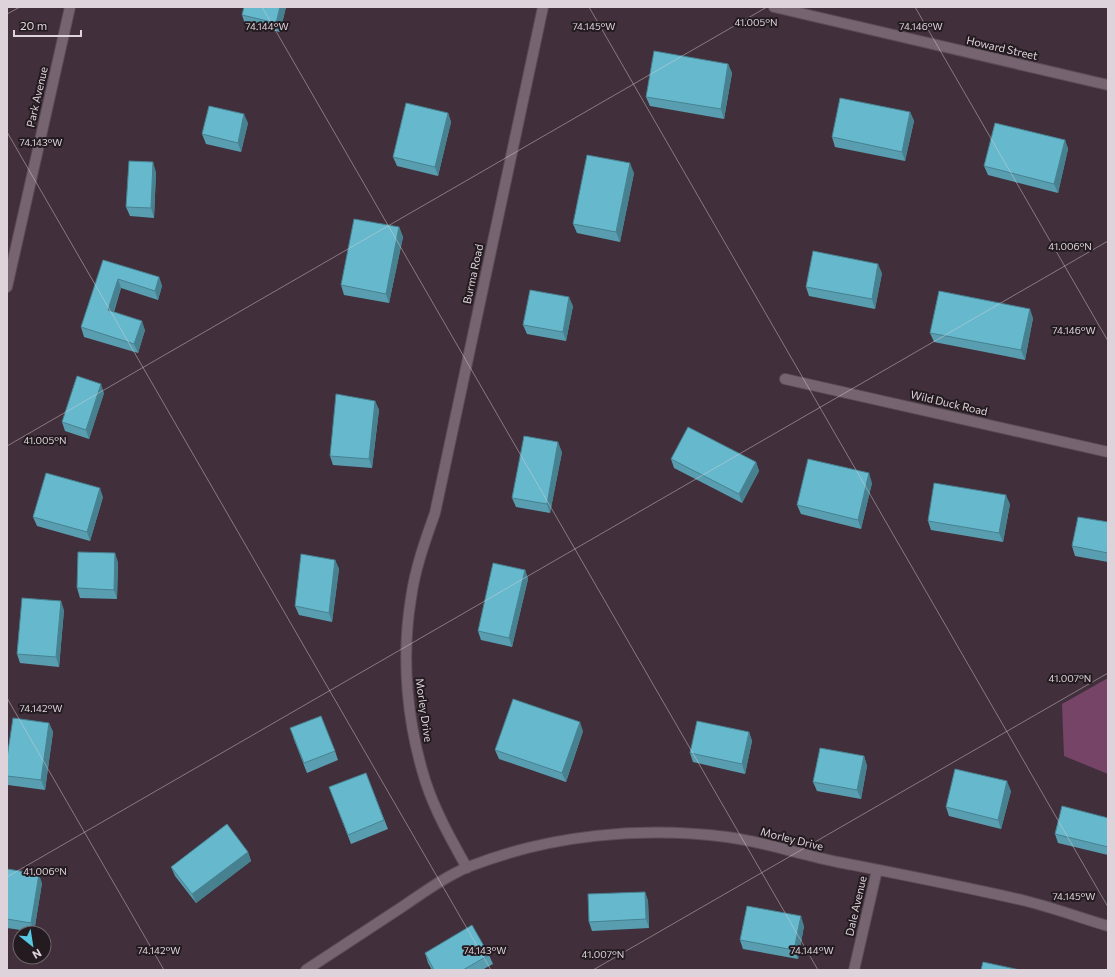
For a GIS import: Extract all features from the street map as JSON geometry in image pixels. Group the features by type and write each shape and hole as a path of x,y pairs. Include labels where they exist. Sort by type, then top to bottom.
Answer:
{"street":[{"name":"Park Avenue","path":"7,287 10,252 70,7"},
{"name":"Burma Road","path":"424,546 435,513 543,7"},
{"name":"Howard Street","path":"774,7 1108,85"},
{"name":"Wild Duck Road","path":"785,379 1108,452"},
{"name":"Morley Drive","path":"424,546 411,597 406,651 408,698 414,738 426,784 444,827 467,868"},
{"name":"Morley Drive","path":"306,970 429,889 467,868 515,852 567,840 620,833 674,832 728,837 828,860 1028,902 1108,926"},
{"name":"Dale Avenue","path":"854,970 876,870"}],"shaded area":[{"path":"1108,678 1108,774 1064,756 1062,704"}],"building":[{"path":"244,7 280,7 276,23 242,15"},
{"path":"654,51 728,64 721,109 646,97"},
{"path":"840,98 910,112 902,152 832,137"},
{"path":"406,103 448,113 435,167 393,157"},
{"path":"209,106 244,114 238,143 202,134"},
{"path":"995,123 1065,140 1054,184 984,166"},
{"path":"587,155 630,163 616,232 573,224"},
{"path":"129,161 153,162 151,208 126,207"},
{"path":"354,219 399,227 386,294 341,285"},
{"path":"813,251 878,264 872,299 806,287"},
{"path":"103,260 159,277 155,291 118,279 108,310 142,321 134,344 81,327"},
{"path":"530,290 569,297 563,332 523,325"},
{"path":"939,291 1030,309 1021,350 930,333"},
{"path":"77,376 101,384 86,430 62,422"},
{"path":"336,394 375,401 369,459 330,456"},
{"path":"688,427 756,462 739,494 671,459"},
{"path":"524,436 558,442 547,504 512,498"},
{"path":"808,459 869,473 858,520 797,505"},
{"path":"46,473 100,488 87,532 33,517"},
{"path":"934,483 1006,495 999,533 928,521"},
{"path":"1078,517 1108,522 1108,553 1072,546"},
{"path":"78,552 115,553 114,590 77,588"},
{"path":"301,554 335,560 329,613 295,606"},
{"path":"493,563 525,570 509,638 478,631"},
{"path":"22,598 61,601 56,657 17,654"},
{"path":"513,699 580,722 562,773 495,750"},
{"path":"321,716 335,751 304,763 290,728"},
{"path":"13,718 49,723 41,780 7,776 7,758"},
{"path":"697,721 749,732 742,764 690,753"},
{"path":"820,748 864,756 857,790 813,782"},
{"path":"955,769 1007,781 998,820 946,807"},
{"path":"366,773 384,820 348,835 329,787"},
{"path":"1062,806 1108,818 1108,847 1055,834"},
{"path":"227,824 248,852 192,894 171,867"},
{"path":"7,869 39,874 31,923 7,919"},
{"path":"645,892 646,919 589,922 588,894"},
{"path":"747,906 801,916 794,950 740,940"},
{"path":"472,925 489,955 463,970 434,970 425,953"},
{"path":"983,962 1020,970 981,970"}]}
